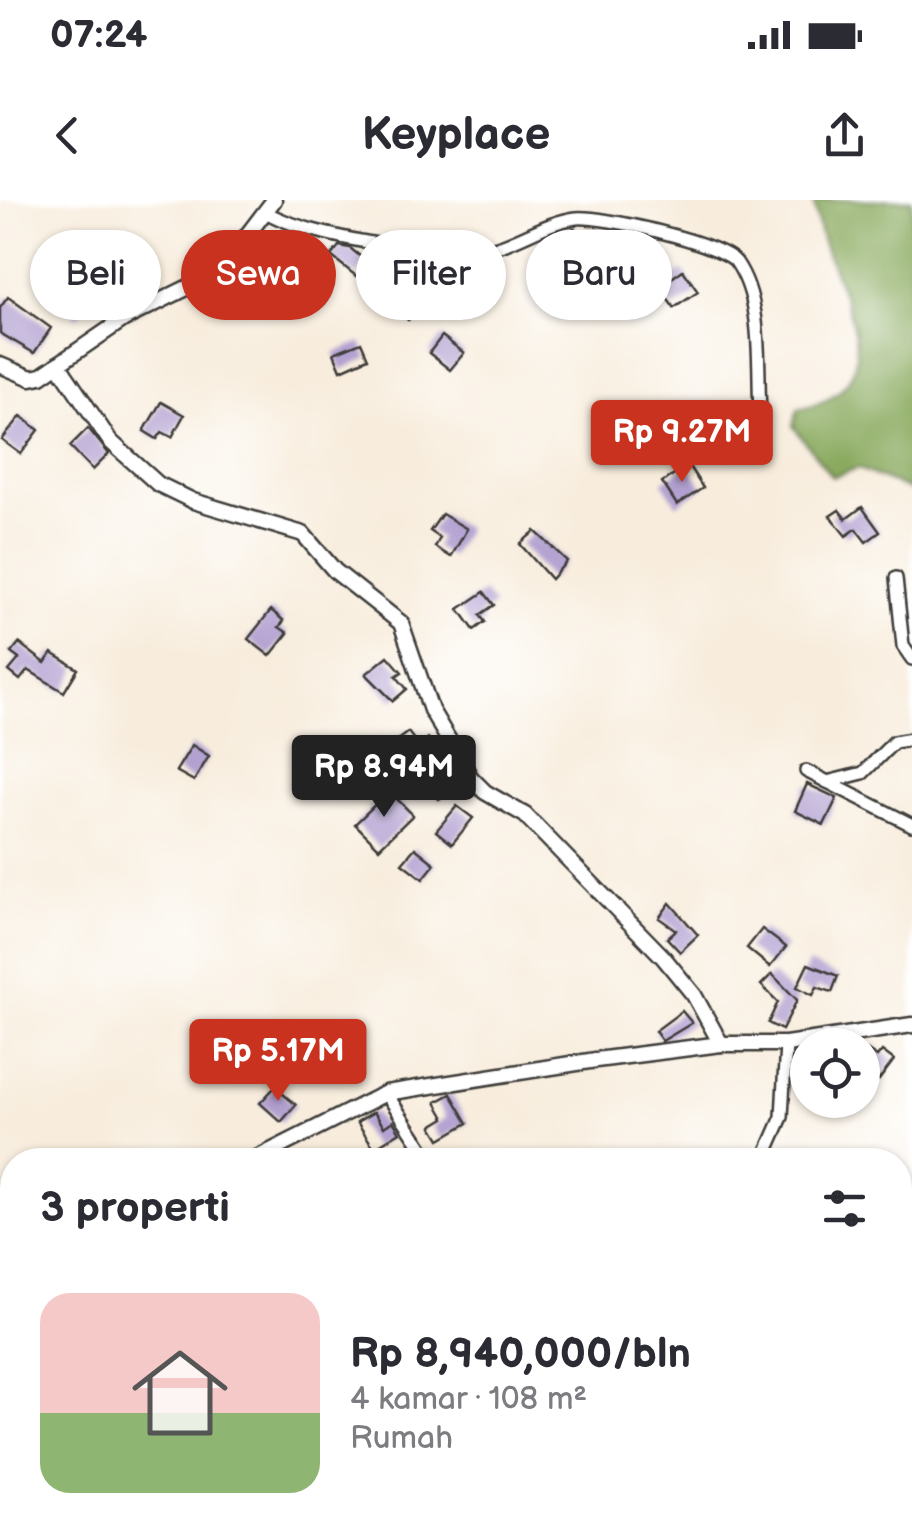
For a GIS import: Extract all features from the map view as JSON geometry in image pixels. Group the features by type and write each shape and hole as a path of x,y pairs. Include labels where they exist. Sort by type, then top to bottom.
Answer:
{"street":[{"path":"0,365 31,378 124,320 220,272 270,206 295,228 432,251 488,249 579,217 719,249 738,266 752,302 760,412"},
{"path":"58,364 110,441 158,484 192,501 303,534 335,571 401,624 408,633 430,710 471,778 485,792 525,814 652,946 694,995 721,1044"},
{"path":"896,578 902,639 912,659"},
{"path":"827,782 863,773 894,742 912,739"},
{"path":"806,771 912,825"},
{"path":"278,1148 386,1093 721,1044 786,1044 912,1025"},
{"path":"768,1148 782,1118 786,1044"},
{"path":"386,1093 422,1148"}],"green space":[{"path":"813,200 912,200 912,491 858,468 832,477 793,426 798,409 828,399 846,383 855,364 851,318 822,240"}],"building":[{"path":"339,246 356,253 356,276 336,260"},
{"path":"683,270 698,292 674,308 672,305 672,278"},
{"path":"8,297 30,313 30,320 40,320 51,328 34,353 0,333 0,308"},
{"path":"442,336 464,353 450,370 429,353"},
{"path":"361,342 368,358 341,370 334,353"},
{"path":"161,402 184,415 172,437 162,432 157,439 144,431"},
{"path":"21,416 39,430 21,454 2,440"},
{"path":"88,428 109,454 93,470 70,446"},
{"path":"688,465 703,488 677,505 662,482"},
{"path":"862,507 880,532 866,542 856,529 846,536 830,516 839,510 846,519"},
{"path":"442,514 467,529 451,557 435,547 440,538 430,531"},
{"path":"535,531 567,561 551,579 520,544"},
{"path":"484,592 494,605 480,615 485,622 474,630 459,609"},
{"path":"271,610 284,621 279,627 288,633 270,656 248,639"},
{"path":"19,643 45,663 52,653 78,669 64,692 28,670 20,680 9,671 19,659 11,653"},
{"path":"388,656 402,672 396,676 407,689 393,701 366,674"},
{"path":"408,732 418,745 428,738 438,753 416,768 396,741"},
{"path":"192,745 209,756 194,781 176,771"},
{"path":"448,766 461,783 439,799 426,782"},
{"path":"807,784 837,798 824,825 795,811"},
{"path":"389,791 413,815 379,848 355,824"},
{"path":"457,806 473,818 452,844 436,831"},
{"path":"415,848 435,864 423,879 402,863"},
{"path":"670,903 698,935 680,952 667,938 676,930 659,918"},
{"path":"762,929 786,947 770,967 747,948"},
{"path":"808,964 838,976 832,992 817,987 813,995 797,987"},
{"path":"772,974 797,1000 782,1030 768,1023 778,1002 761,985"},
{"path":"682,1011 692,1023 662,1041 655,1031"},
{"path":"882,1051 894,1060 880,1079 880,1053"},
{"path":"275,1087 296,1105 281,1122 260,1103"},
{"path":"451,1094 468,1123 440,1139 432,1126 445,1118 436,1102"},
{"path":"374,1112 384,1127 393,1121 400,1132 374,1148 357,1122"}]}
